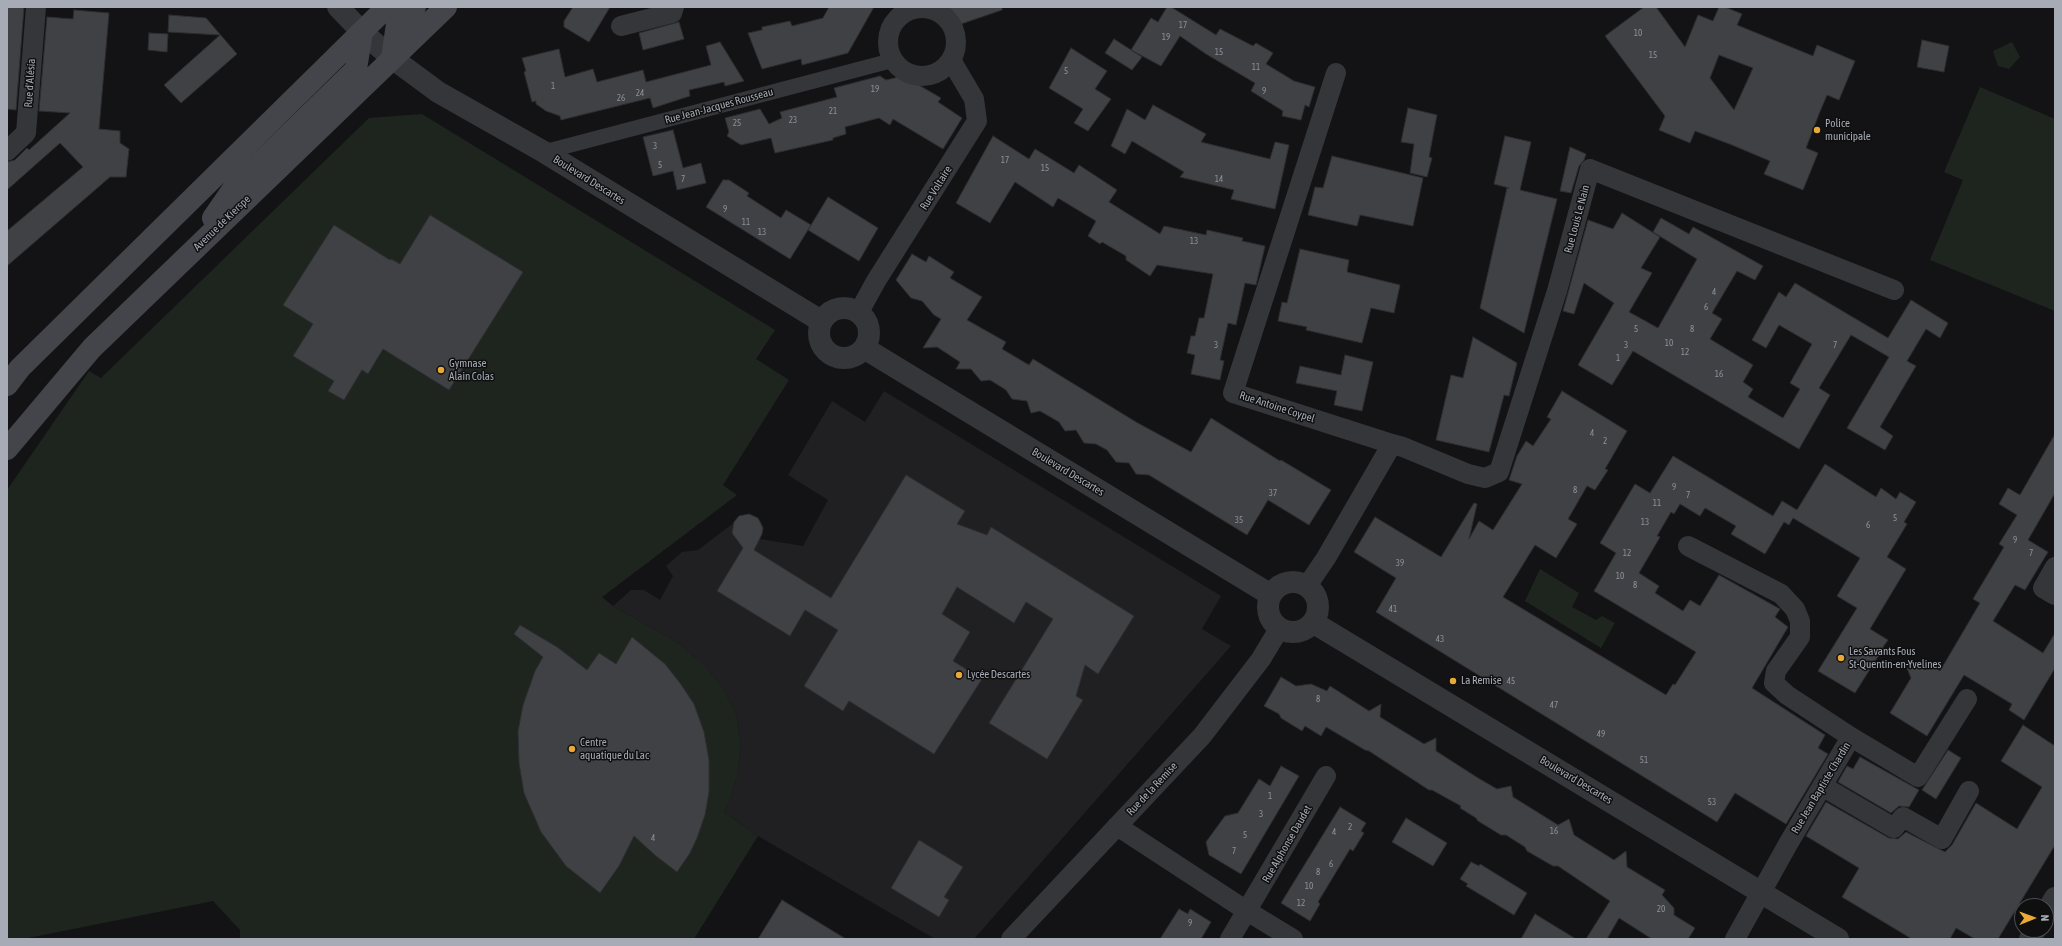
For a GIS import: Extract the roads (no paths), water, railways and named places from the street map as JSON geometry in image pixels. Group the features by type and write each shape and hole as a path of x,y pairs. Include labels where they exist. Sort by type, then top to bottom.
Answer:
{"main road":[{"path":"7,385 20,368 387,7"},
{"path":"392,58 397,24 415,7"},
{"name":"Avenue de Kierspe","path":"7,449 92,348 446,7"},
{"path":"188,256 233,189 356,69 362,32"}],"street":[{"name":"Rue d'Alésia","path":"7,151 26,133 36,7"},
{"name":"Boulevard Descartes","path":"338,7 362,32 392,58 438,92 544,152 822,321"},
{"path":"621,26 672,13 674,7"},
{"path":"920,7 934,10 944,16 952,24 956,37 956,49 951,60 936,73 924,76 902,69 894,60 889,48 889,36 893,25 899,17 909,10 920,7"},
{"name":"Rue Jean-Jacques Rousseau","path":"544,152 894,60"},
{"name":"Rue Voltaire","path":"859,312 876,282 977,121 974,99 951,60"},
{"name":"Rue Antoine Coypel","path":"1336,73 1233,393 1392,444"},
{"name":"Rue Louis Le Nain","path":"1392,444 1403,447 1468,474 1485,478 1499,472 1557,291 1590,169 1894,290"},
{"path":"839,308 846,308 859,312 868,325 869,333 864,348 859,354 844,358 829,353 820,342 819,334 822,321 832,311 839,308"},
{"name":"Boulevard Descartes","path":"864,348 1271,595"},
{"path":"1307,586 1326,558 1392,444"},
{"name":"Rue Jean Baptiste Chardin","path":"1688,546 1781,594 1795,609 1800,621 1800,637 1776,671 1774,683 1787,695 1851,737 1736,939"},
{"path":"2055,567 2043,588 2055,595"},
{"path":"1291,582 1307,586 1318,599 1318,615 1314,623 1308,628 1294,633 1279,629 1270,617 1268,602 1271,595 1276,588 1291,582"},
{"name":"Boulevard Descartes","path":"1314,623 1838,939"},
{"name":"Rue de la Remise","path":"1011,939 1202,736 1261,659 1279,629"},
{"path":"1851,737 1918,777 1967,699"},
{"name":"Rue Alphonse Daudet","path":"1230,939 1248,911 1326,776"},
{"path":"1822,786 1894,828 1903,817 1942,839 1969,791"},
{"path":"1117,826 1293,939"}],"place":[{"name":"Police municipale","path":"1817,130"},
{"name":"Gymnase Alain Colas","path":"441,370"},
{"name":"Les Savants Fous St-Quentin-en-Yvelines","path":"1841,658"},
{"name":"Lycée Descartes","path":"959,675"},
{"name":"La Remise","path":"1453,681"},
{"name":"Centre aquatique du Lac","path":"572,749"}]}
